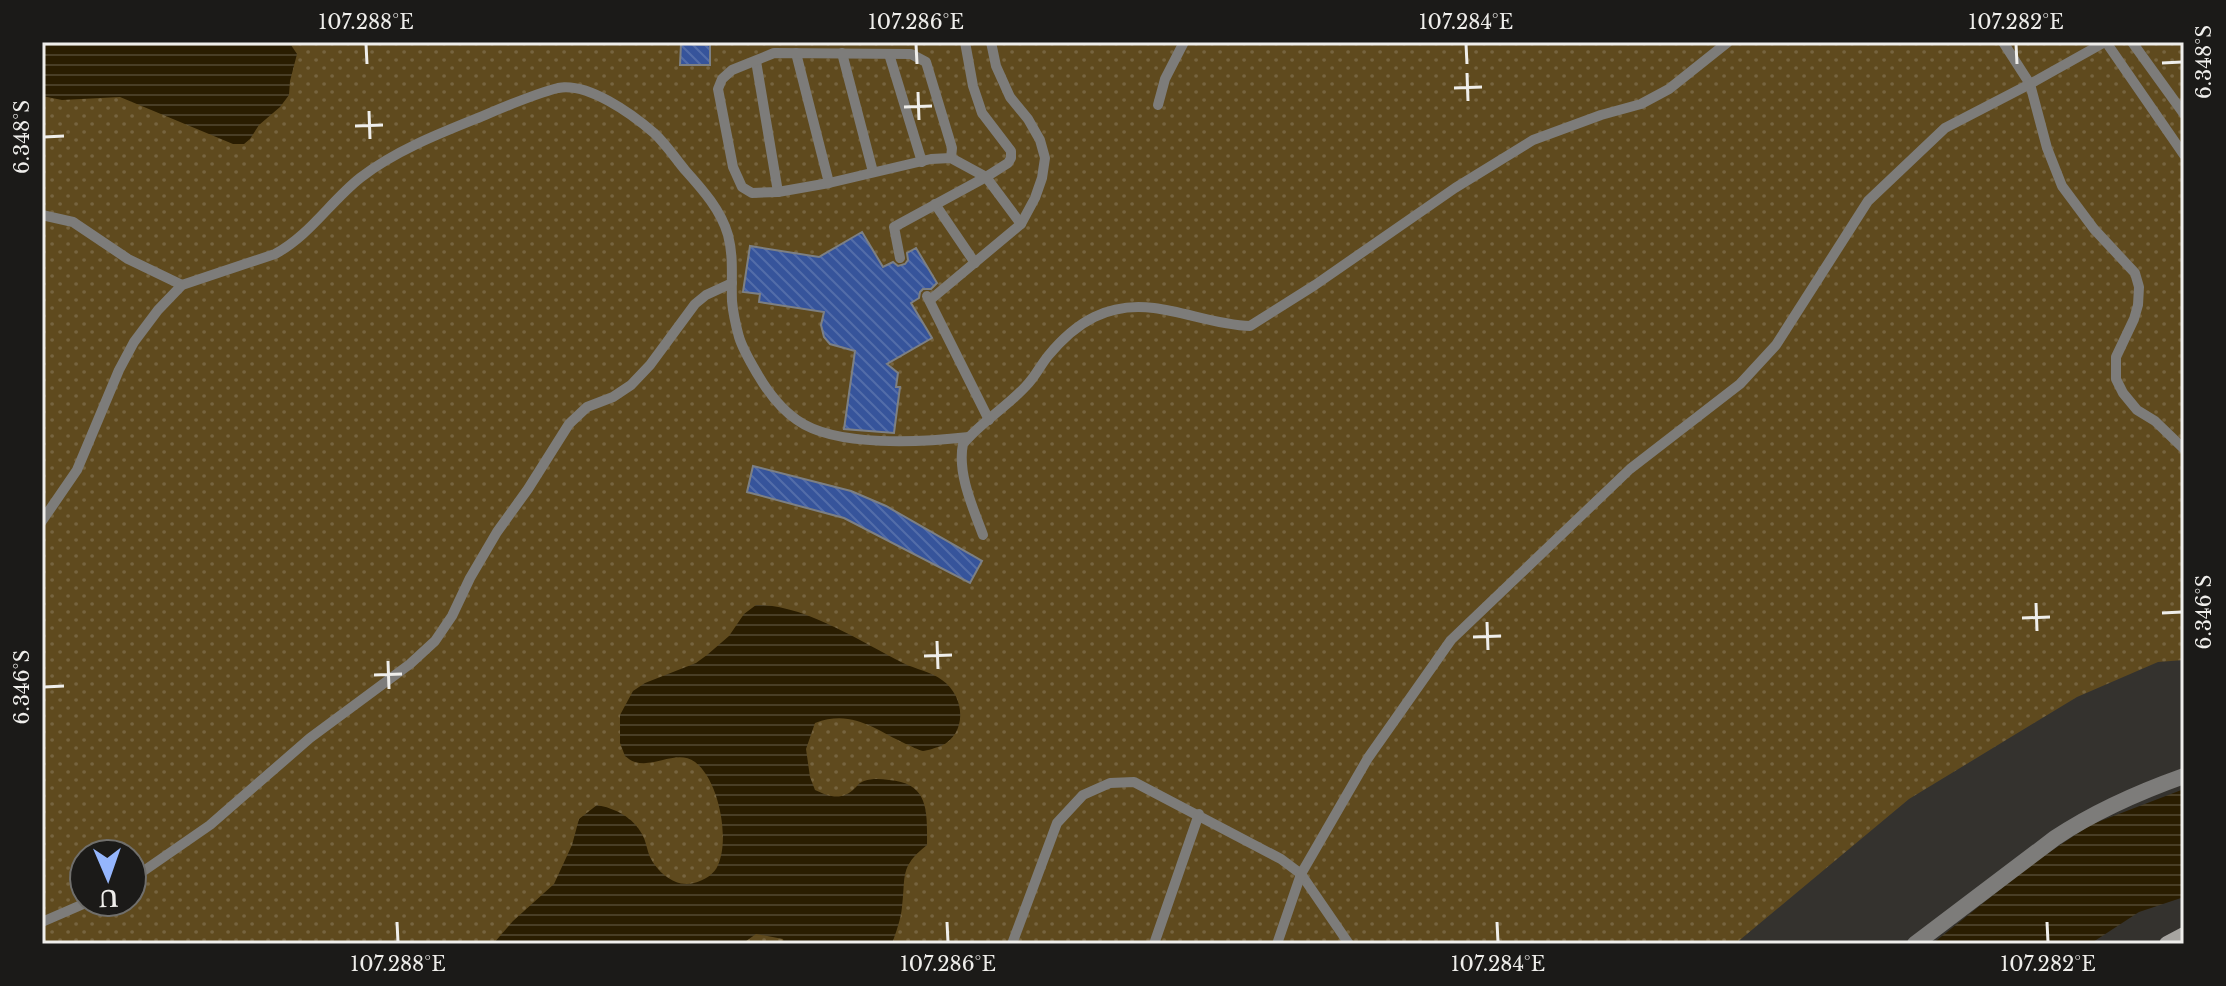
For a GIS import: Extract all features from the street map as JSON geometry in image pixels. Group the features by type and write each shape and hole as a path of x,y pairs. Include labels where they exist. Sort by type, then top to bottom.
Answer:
{"main road":[{"path":"2167,944 2184,935"}],"street":[{"path":"1915,944 2078,823 2184,776"}],"lane":[{"path":"900,258 894,227 986,177 1011,158 1011,151 982,113 973,86 965,42"},
{"path":"989,420 928,297 1021,224 1042,178 1045,158 1040,140 1010,97 996,66 991,42"},
{"path":"1158,105 1165,79 1184,42"},
{"path":"983,535 966,486 961,453 963,444 1027,386 1048,356 1072,331 1094,316 1118,308 1153,308 1250,326 1455,188 1533,140 1641,104 1669,89 1728,42"},
{"path":"2003,42 2030,84 2047,148 2062,186 2094,229 2135,273 2139,287 2134,319 2116,357 2116,379 2137,410 2155,421 2184,449"},
{"path":"1277,944 1301,874 1368,758 1451,640 1630,469 1740,384 1776,345 1868,201 1945,128 2106,42 2184,155"},
{"path":"2132,42 2184,114"},
{"path":"951,158 952,148 926,62 911,54 774,53 732,70 722,79 718,89 733,167 742,187 752,193 778,192 951,158 986,177 1021,224"},
{"path":"796,53 829,183"},
{"path":"842,53 873,172"},
{"path":"889,54 922,162"},
{"path":"756,61 778,192"},
{"path":"42,521 77,470 134,342 182,285 285,249 337,197 398,154 512,103 562,87 586,90 627,112 656,135 711,200 728,232 734,266 732,304 740,340 770,393 785,410 815,430 842,436 892,442 969,437"},
{"path":"935,204 975,263"},
{"path":"42,215 73,222 128,259 182,285"},
{"path":"148,868 210,825 310,738 410,664 435,641 452,616 497,532 569,424 587,407 613,397 631,385 650,365 695,304 732,283"},
{"path":"1012,944 1057,823 1083,795 1110,783 1134,782 1281,859 1301,874 1349,944"},
{"path":"1154,944 1199,814"},
{"path":"42,922 68,911"}],"shaded area":[{"path":"42,42 2184,42 2184,660 2158,662 2077,697 1909,799 1735,944 42,944"},
{"path":"42,42 289,42 297,54 289,95 259,125 250,139 244,144 233,144 120,97 62,100 42,96"},
{"path":"756,605 774,606 813,617 903,663 938,677 950,687 959,704 956,732 941,746 921,750 862,723 840,718 815,723 806,749 815,790 841,796 864,781 886,780 912,787 923,802 927,845 908,866 901,916 892,944 784,944 783,939 756,934 742,944 493,944 554,884 572,845 579,819 597,805 616,811 634,823 653,863 668,878 681,883 694,883 714,871 723,840 720,810 710,782 695,762 688,759 681,757 643,763 625,756 620,743 620,715 633,691 645,683 696,663 729,636 744,614"},
{"path":"2184,789 2184,897 2139,912 2090,944 1932,944 2032,864 2090,825"}],"building":[{"path":"681,44 710,45 710,65 680,65"},
{"path":"862,232 883,267 893,262 898,266 905,264 907,253 916,248 937,283 931,289 923,289 919,298 911,303 932,338 887,364 898,373 896,387 900,387 894,433 844,429 855,351 830,344 824,337 821,325 824,312 759,302 760,294 743,292 750,246 819,257"},
{"path":"753,466 851,491 886,506 982,561 970,583 844,518 747,492"}]}
